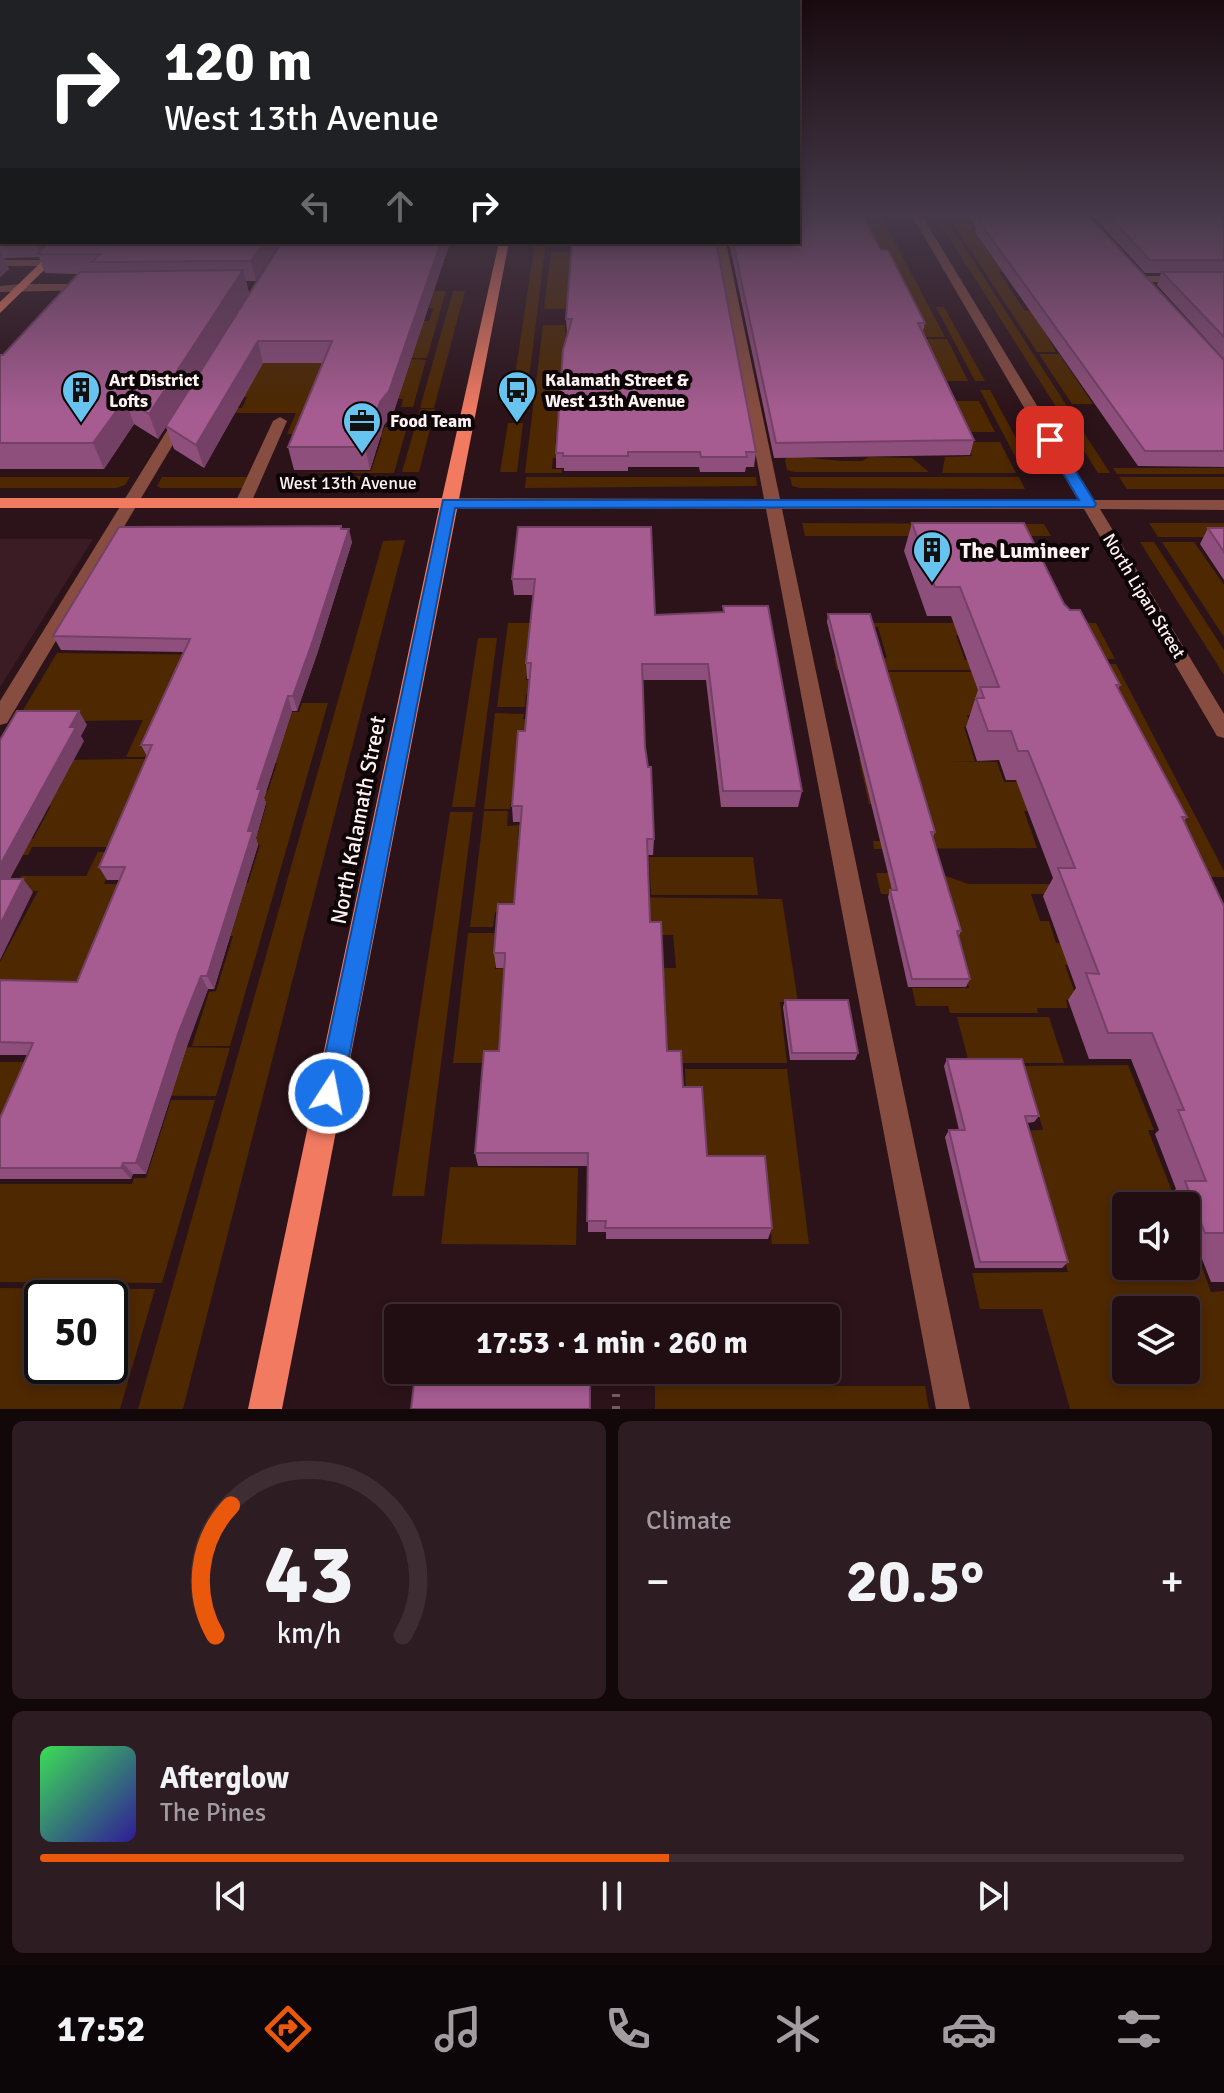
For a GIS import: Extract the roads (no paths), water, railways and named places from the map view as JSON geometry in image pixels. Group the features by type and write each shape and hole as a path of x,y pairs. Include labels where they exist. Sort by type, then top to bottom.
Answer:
{"main road":[{"path":"0,309 30,280"},
{"name":"North Kalamath Street","path":"265,1409 496,280"},
{"name":"West 13th Avenue","path":"0,503 448,503"}],"street":[{"path":"729,280 953,1409"},
{"name":"North Lipan Street","path":"955,280 1224,731"},
{"path":"1141,280 1154,294"},
{"path":"0,289 103,287"},
{"path":"0,718 188,408"},
{"path":"243,503 280,421"},
{"name":"West 13th Avenue","path":"448,503 1224,505"}],"place":[{"name":"Art District Lofts","path":"81,424"},
{"name":"Kalamath Street & West 13th Avenue","path":"517,424"},
{"name":"Food Team","path":"362,455"},
{"name":"The Lumineer","path":"932,584"}]}
